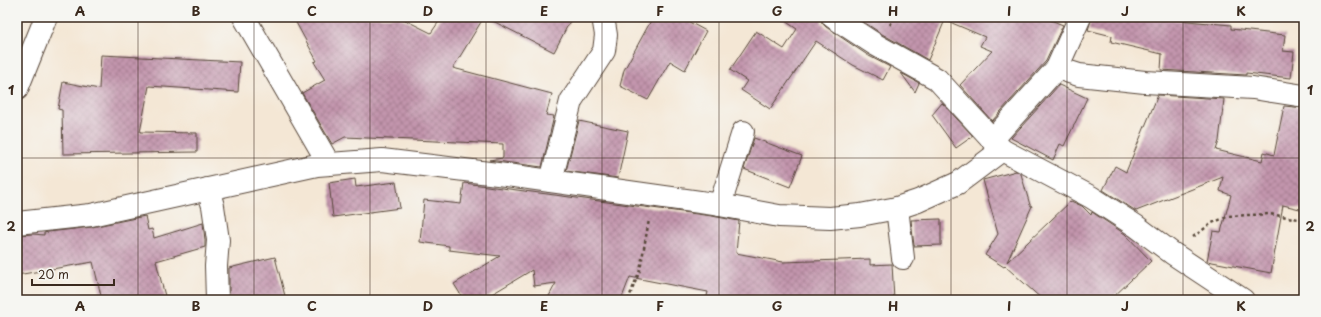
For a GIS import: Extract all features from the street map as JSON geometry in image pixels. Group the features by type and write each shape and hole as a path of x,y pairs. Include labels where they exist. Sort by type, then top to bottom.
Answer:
{"street":[{"path":"17,89 46,17"},
{"path":"244,17 329,164"},
{"path":"552,181 571,101 604,51 606,35 603,17"},
{"path":"833,17 876,45 937,80 997,145 1091,197 1136,226 1172,253 1243,300"},
{"path":"17,223 91,215 317,165 382,160 552,181 779,216 830,218 860,215 897,208 918,201 958,183 997,145 1057,68 1080,17"},
{"path":"1057,68 1079,76 1145,82 1253,88 1304,96"},
{"path":"720,206 743,132"},
{"path":"208,189 213,206 218,240 216,266 217,300"},
{"path":"897,208 903,258"}],"path":[{"path":"628,300 640,270 653,196"},
{"path":"1172,253 1212,223 1229,216 1270,214 1304,220"}],"building":[{"path":"293,17 399,17 431,33 442,17 484,17 453,68 552,94 546,115 554,116 542,167 489,160 503,158 503,144 345,137 332,144 302,93 325,80 314,62 317,61"},
{"path":"485,17 572,17 554,52"},
{"path":"653,17 680,17 706,31 685,70 670,61 648,100 620,86 624,70"},
{"path":"779,17 821,17 822,23 826,27 869,56 890,67 883,80 853,65 816,41 770,109 741,90 747,81 730,70 756,31 784,49 797,29"},
{"path":"856,17 1043,17 1063,25 1046,61 992,121 960,85 992,51 980,46 985,37 945,20 928,60 882,34"},
{"path":"1092,17 1144,17 1231,25 1231,29 1285,35 1283,51 1294,52 1291,78 1246,73 1246,75 1161,70 1162,54 1111,42 1112,36 1088,30"},
{"path":"101,55 240,62 238,92 149,86 140,132 197,133 197,152 63,154 62,110 58,109 63,82 99,89"},
{"path":"901,73 919,83 915,92"},
{"path":"1059,85 1087,98 1064,146 1060,144 1053,160 1011,138"},
{"path":"1158,95 1224,99 1219,141 1216,150 1262,161 1264,152 1274,155 1284,106 1304,108 1304,210 1283,205 1271,273 1207,261 1213,231 1221,232 1231,195 1220,191 1223,177 1136,211 1103,190 1115,166 1126,172"},
{"path":"942,103 973,136 956,148 932,115"},
{"path":"579,121 628,131 618,178 566,171"},
{"path":"754,138 802,156 790,187 744,169"},
{"path":"1016,171 1021,174 1030,205 1032,206 1007,262 1071,201 1082,206 1091,215 1092,212 1125,234 1151,261 1110,300 1043,300 1005,266 1004,267 985,255 998,234 983,180"},
{"path":"355,179 356,187 396,182 400,208 333,217 329,183"},
{"path":"464,183 712,216 739,221 736,253 783,262 870,259 870,265 892,264 894,300 706,300 708,292 630,277 621,300 547,300 556,283 534,286 532,270 482,300 464,300 454,284 500,256 449,250 449,246 420,242 424,200 461,204"},
{"path":"145,216 148,230 152,229 154,238 203,223 205,247 156,261 166,300 102,300 93,262 17,275 17,235 44,235 44,233 48,232 92,227"},
{"path":"941,219 941,245 914,246 911,220"},
{"path":"275,257 286,300 229,300 229,268"}]}
